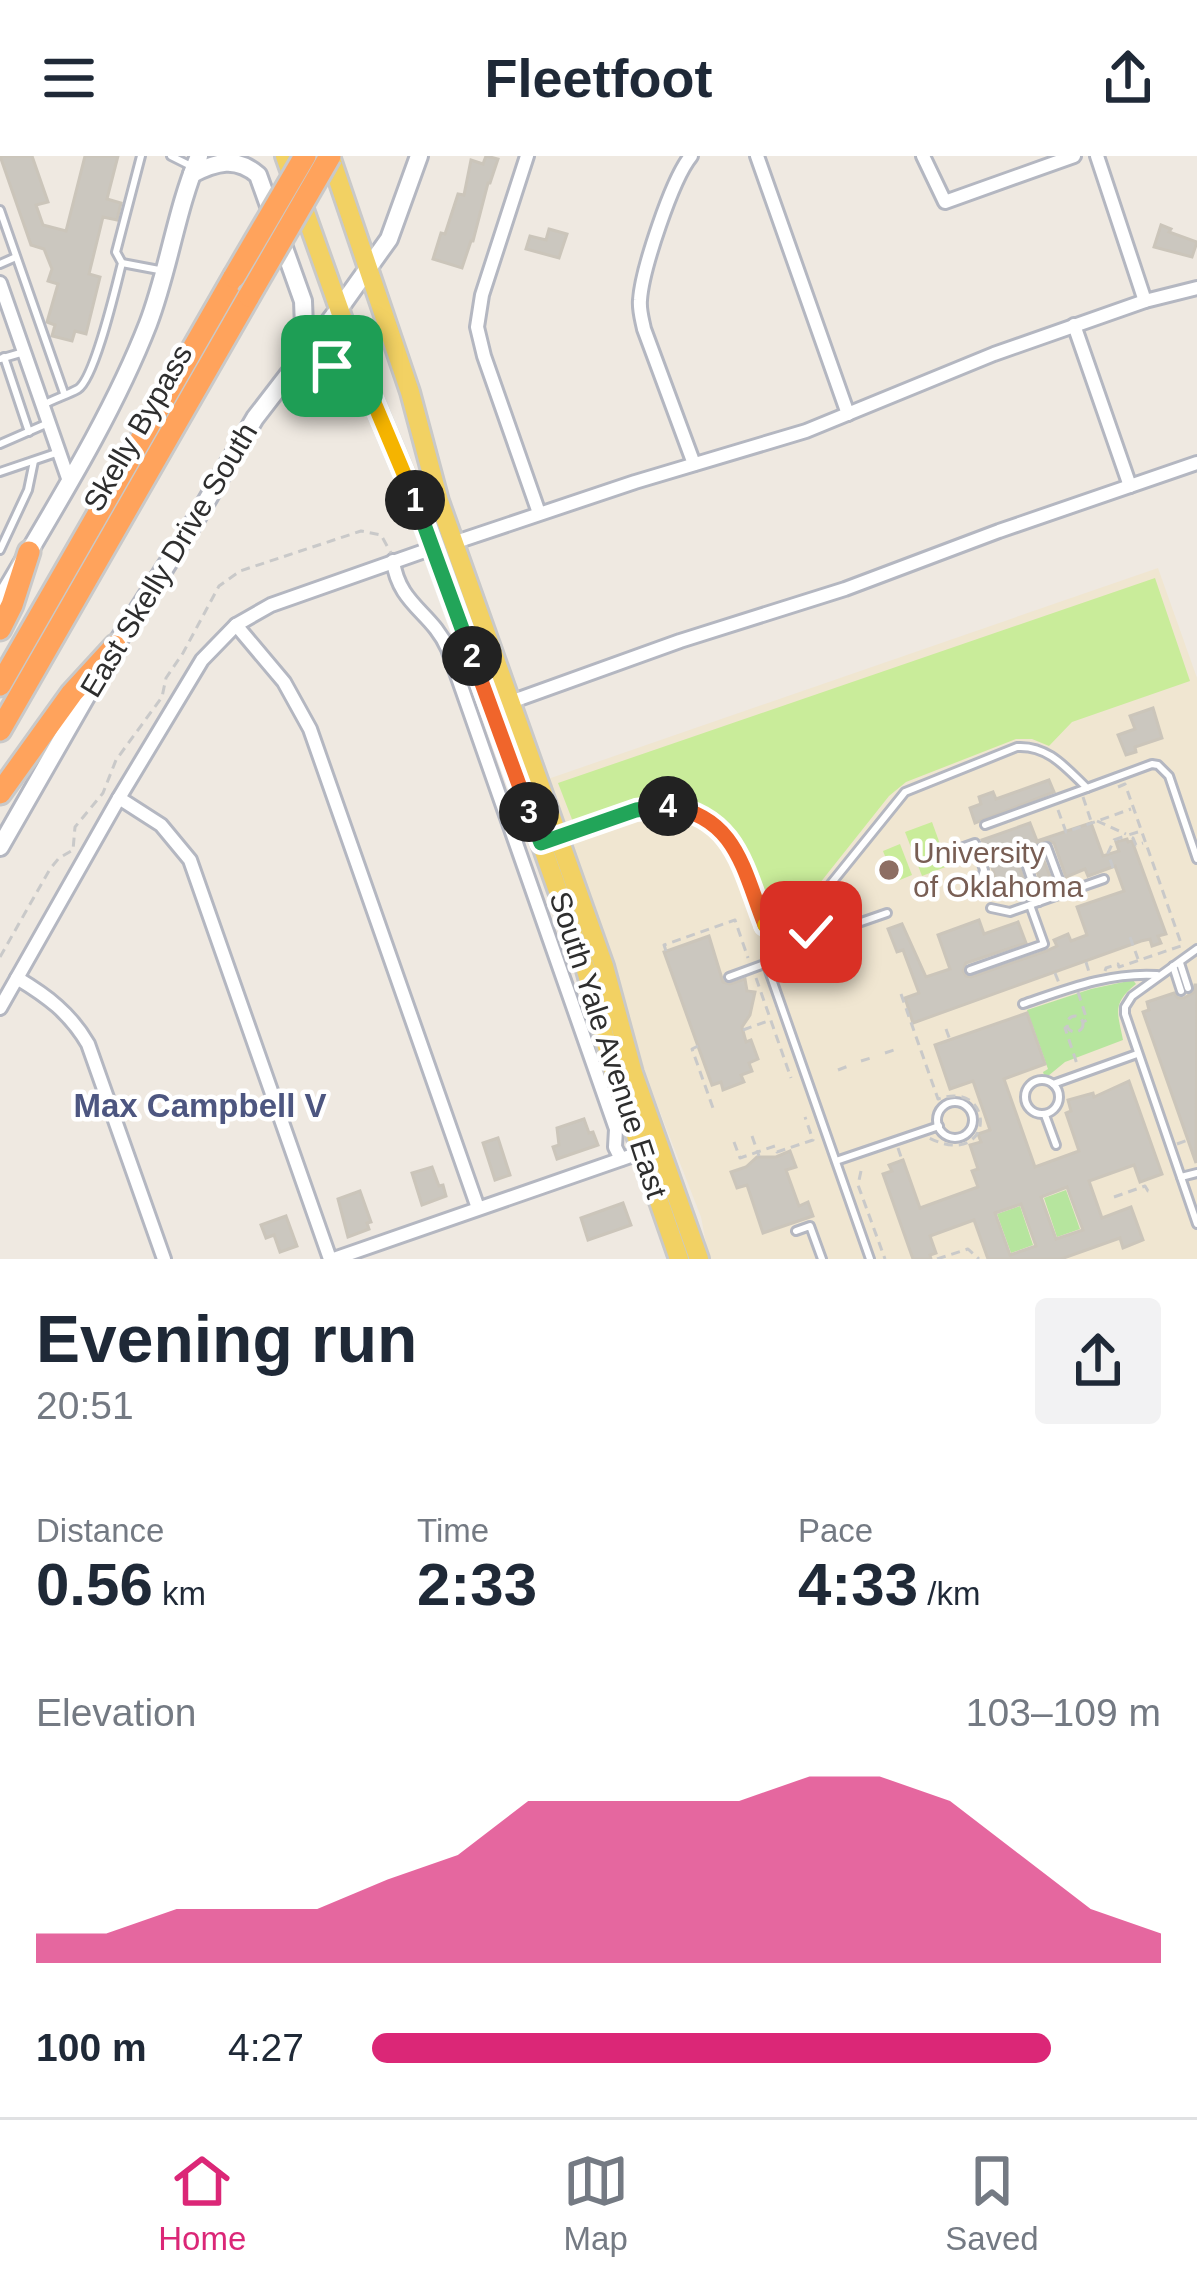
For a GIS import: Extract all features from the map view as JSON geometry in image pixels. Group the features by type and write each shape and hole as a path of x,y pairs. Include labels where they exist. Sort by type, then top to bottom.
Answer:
{"highway":[{"name":"Skelly Bypass","path":"0,685 304,156"},
{"name":"Skelly Bypass","path":"0,730 330,156"},
{"path":"0,629 29,552"},
{"path":"0,794 71,693 116,646"}],"main road":[{"name":"South Yale Avenue East","path":"285,156 364,379 443,546 550,840 604,966 679,1259"},
{"name":"South Yale Avenue East","path":"330,156 416,410 443,546"},
{"name":"East Skelly Drive South","path":"0,848 255,418 389,239 419,156"},
{"path":"0,601 137,350 195,166 231,160 258,175 303,302 305,353"},
{"path":"290,371 331,366 364,379"},
{"name":"South Yale Avenue East","path":"651,1149 699,1259"}],"street":[{"path":"527,156 482,295 477,327 538,513"},
{"path":"692,156 676,178 639,307 694,464"},
{"path":"757,156 848,415"},
{"path":"923,156 945,202 1074,156"},
{"path":"1097,156 1145,301"},
{"path":"0,283 69,481"},
{"path":"0,1008 202,660 236,625 271,605 393,561 757,448 994,353 1197,288"},
{"path":"1074,326 1130,486"},
{"path":"501,706 1197,463"},
{"name":"South Yale Avenue East","path":"393,561 401,591 445,641 616,1129 620,1159"},
{"path":"236,625 284,682 310,729 478,1208"},
{"path":"119,798 172,835 196,874 332,1259 651,1149"},
{"path":"17,978 70,1017 88,1043 164,1259"}],"lane":[{"path":"42,405 84,382 111,307 122,263 116,252 141,156"},
{"path":"171,156 195,166"},
{"path":"0,210 64,393"},
{"path":"0,264 16,257"},
{"path":"122,263 164,271"},
{"path":"0,335 16,330"},
{"path":"24,352 2,358 29,432"},
{"path":"0,445 48,423"},
{"path":"0,472 59,452"},
{"path":"0,550 4,530 28,490 34,460"},
{"path":"765,926 811,905 898,798 913,787 1028,746 1059,760 1085,793"},
{"path":"985,825 1085,793 1153,764 1165,769 1197,859"},
{"path":"550,840 656,806 701,814 724,833 735,848 765,926 767,963 870,1259"},
{"path":"962,848 974,843 984,870 981,880"},
{"path":"970,970 1044,944 1023,855 1047,847 1064,893"},
{"path":"991,908 1010,912 1104,879"},
{"path":"811,905 825,927"},
{"path":"790,939 834,923 887,914"},
{"path":"1196,945 1132,996 1125,1007 1197,1225"},
{"path":"729,977 767,963"},
{"path":"1176,964 1184,989"},
{"path":"1023,1004 1133,974 1161,975"},
{"path":"1053,1084 1059,1094 1054,1109 1045,1113 1031,1109 1026,1100 1033,1083 1053,1084 1137,1054"},
{"path":"958,1102 969,1108 970,1129 959,1137 946,1135 939,1126 938,1114 947,1104 958,1102"},
{"path":"1045,1113 1056,1145"},
{"path":"836,1161 939,1126"},
{"path":"1181,1178 1197,1173"},
{"path":"796,1231 811,1226 823,1259"}],"path":[{"path":"330,336 339,356"},
{"path":"1125,784 1182,946"},
{"path":"1085,793 1095,822 1128,835 1136,845 1145,842"},
{"path":"1057,806 1066,832 1133,808"},
{"path":"1112,868 1108,853 1114,840 1141,831"},
{"path":"666,951 664,945 735,920 791,1078"},
{"path":"1130,937 1138,961"},
{"path":"1086,962 1090,974 1196,945"},
{"path":"1055,973 1060,985"},
{"path":"1076,986 1088,1020 1083,1022"},
{"path":"901,994 938,1099 956,1094 970,1100 979,1112 980,1127 962,1146 936,1141"},
{"path":"1073,1016 1083,1022 1078,1031 1068,1027 1073,1016"},
{"path":"742,1030 770,1020"},
{"path":"1068,1027 1064,1028 1081,1074"},
{"path":"946,1029 950,1040"},
{"path":"698,1046 692,1049 713,1108"},
{"path":"885,1053 897,1049"},
{"path":"862,1061 874,1057"},
{"path":"838,1070 851,1065"},
{"path":"734,1142 740,1158 813,1140 805,1117"},
{"path":"980,1127 988,1124"},
{"path":"752,1136 758,1154"},
{"path":"1175,1145 1188,1141"},
{"path":"865,1164 858,1185 885,1259"},
{"path":"1114,1197 1145,1186 1153,1191"},
{"path":"937,1259 964,1250 973,1251 979,1259"}],"shaded area":[{"name":"University of Oklahoma","path":"1158,568 1197,678 1197,1259 709,1259 701,1217 646,1076 613,962 548,779"}],"green space":[{"path":"1155,578 1190,681 1072,722 1049,746 1016,739 906,782 889,796 812,893 782,910 767,905 741,844 705,809 685,802 642,802 573,822 558,783"},
{"path":"932,822 948,866 922,876 905,832"},
{"path":"900,844 912,875 895,882 883,851"},
{"path":"1133,980 1136,984 1118,1009 1123,1040 1044,1075 1048,1069 1027,1010"},
{"path":"1066,1190 1080,1229 1057,1237 1044,1198"},
{"path":"1020,1206 1033,1245 1011,1253 997,1214"}],"building":[{"path":"0,156 32,156 48,202 36,205 43,225 66,231 85,156 118,156 107,199 121,203 117,220 103,217 89,274 100,277 86,334 75,331 72,341 52,336 55,325 47,322 58,284 48,281 52,269 44,249 31,245"},
{"path":"486,156 498,159 462,268 433,259 458,194 464,195 471,160 483,164"},
{"path":"1161,225 1197,242 1192,257 1154,247"},
{"path":"549,229 567,234 559,258 526,249 530,236 546,240"},
{"path":"1153,708 1162,738 1126,755 1118,735 1135,729 1130,716"},
{"path":"1049,780 1054,792 975,823 970,808 981,804 979,797 993,792 996,799"},
{"path":"1030,823 1037,841 1091,823 1103,856 1119,851 1116,842 1132,841 1166,934 1158,936 1161,943 1152,946 1150,939 1141,941 913,1023 905,998 919,993 903,950 897,952 888,929 902,924 926,977 950,969 938,935 979,920 984,934 1018,922 1026,943 966,963 963,971 971,977 1046,951 1057,946 1054,940 1068,934 1071,941 1087,935 1077,907 1124,891 1115,866 1088,876 1085,869 1066,877 1054,843 1047,840 1017,851 1027,889 1003,898 982,840"},
{"path":"1042,856 1052,881 1042,885 1033,860"},
{"path":"709,936 723,982 745,979 747,991 755,992 742,1027 758,1059 749,1063 752,1071 741,1075 744,1082 723,1090 721,1082 712,1085 664,952"},
{"path":"1195,985 1196,1163 1143,1012 1149,1010 1147,1002 1174,993 1184,998 1194,992"},
{"path":"1027,1013 1045,1064 1004,1079 1035,1167 1079,1151 1066,1113 1071,1111 1068,1100 1093,1093 1094,1097 1129,1081 1162,1174 1140,1182 1134,1165 1089,1181 1102,1218 1131,1207 1143,1240 1123,1248 1120,1238 1061,1259 988,1259 974,1220 930,1236 936,1253 931,1259 913,1259 883,1174 892,1171 889,1165 903,1160 920,1208 978,1187 970,1145 981,1142 978,1134 990,1130 973,1081 950,1089 935,1045","holes":["1067,1187 1083,1230 1056,1239 1041,1197","1021,1204 1036,1246 1010,1255 995,1213"]},
{"path":"584,1119 598,1145 557,1159 553,1147 559,1145 557,1128"},
{"path":"498,1138 510,1175 495,1180 483,1143"},
{"path":"790,1151 796,1167 786,1170 799,1206 808,1202 813,1216 763,1233 747,1185 737,1188 731,1172 757,1157"},
{"path":"432,1167 446,1196 422,1205 412,1173"},
{"path":"360,1191 371,1222 369,1229 348,1237 338,1199"},
{"path":"623,1203 631,1225 588,1240 581,1218"},
{"path":"286,1216 297,1246 280,1252 274,1235 266,1238 261,1225"}],"place":[{"name":"University of Oklahoma","path":"889,870"}],"district":[{"name":"Max Campbell V","path":"200,1105"}],"route":[{"path":"332,366 364,379 416,502 541,843 636,810 656,806 687,809 701,814 735,848 765,926 811,905 825,927 811,932"}]}
